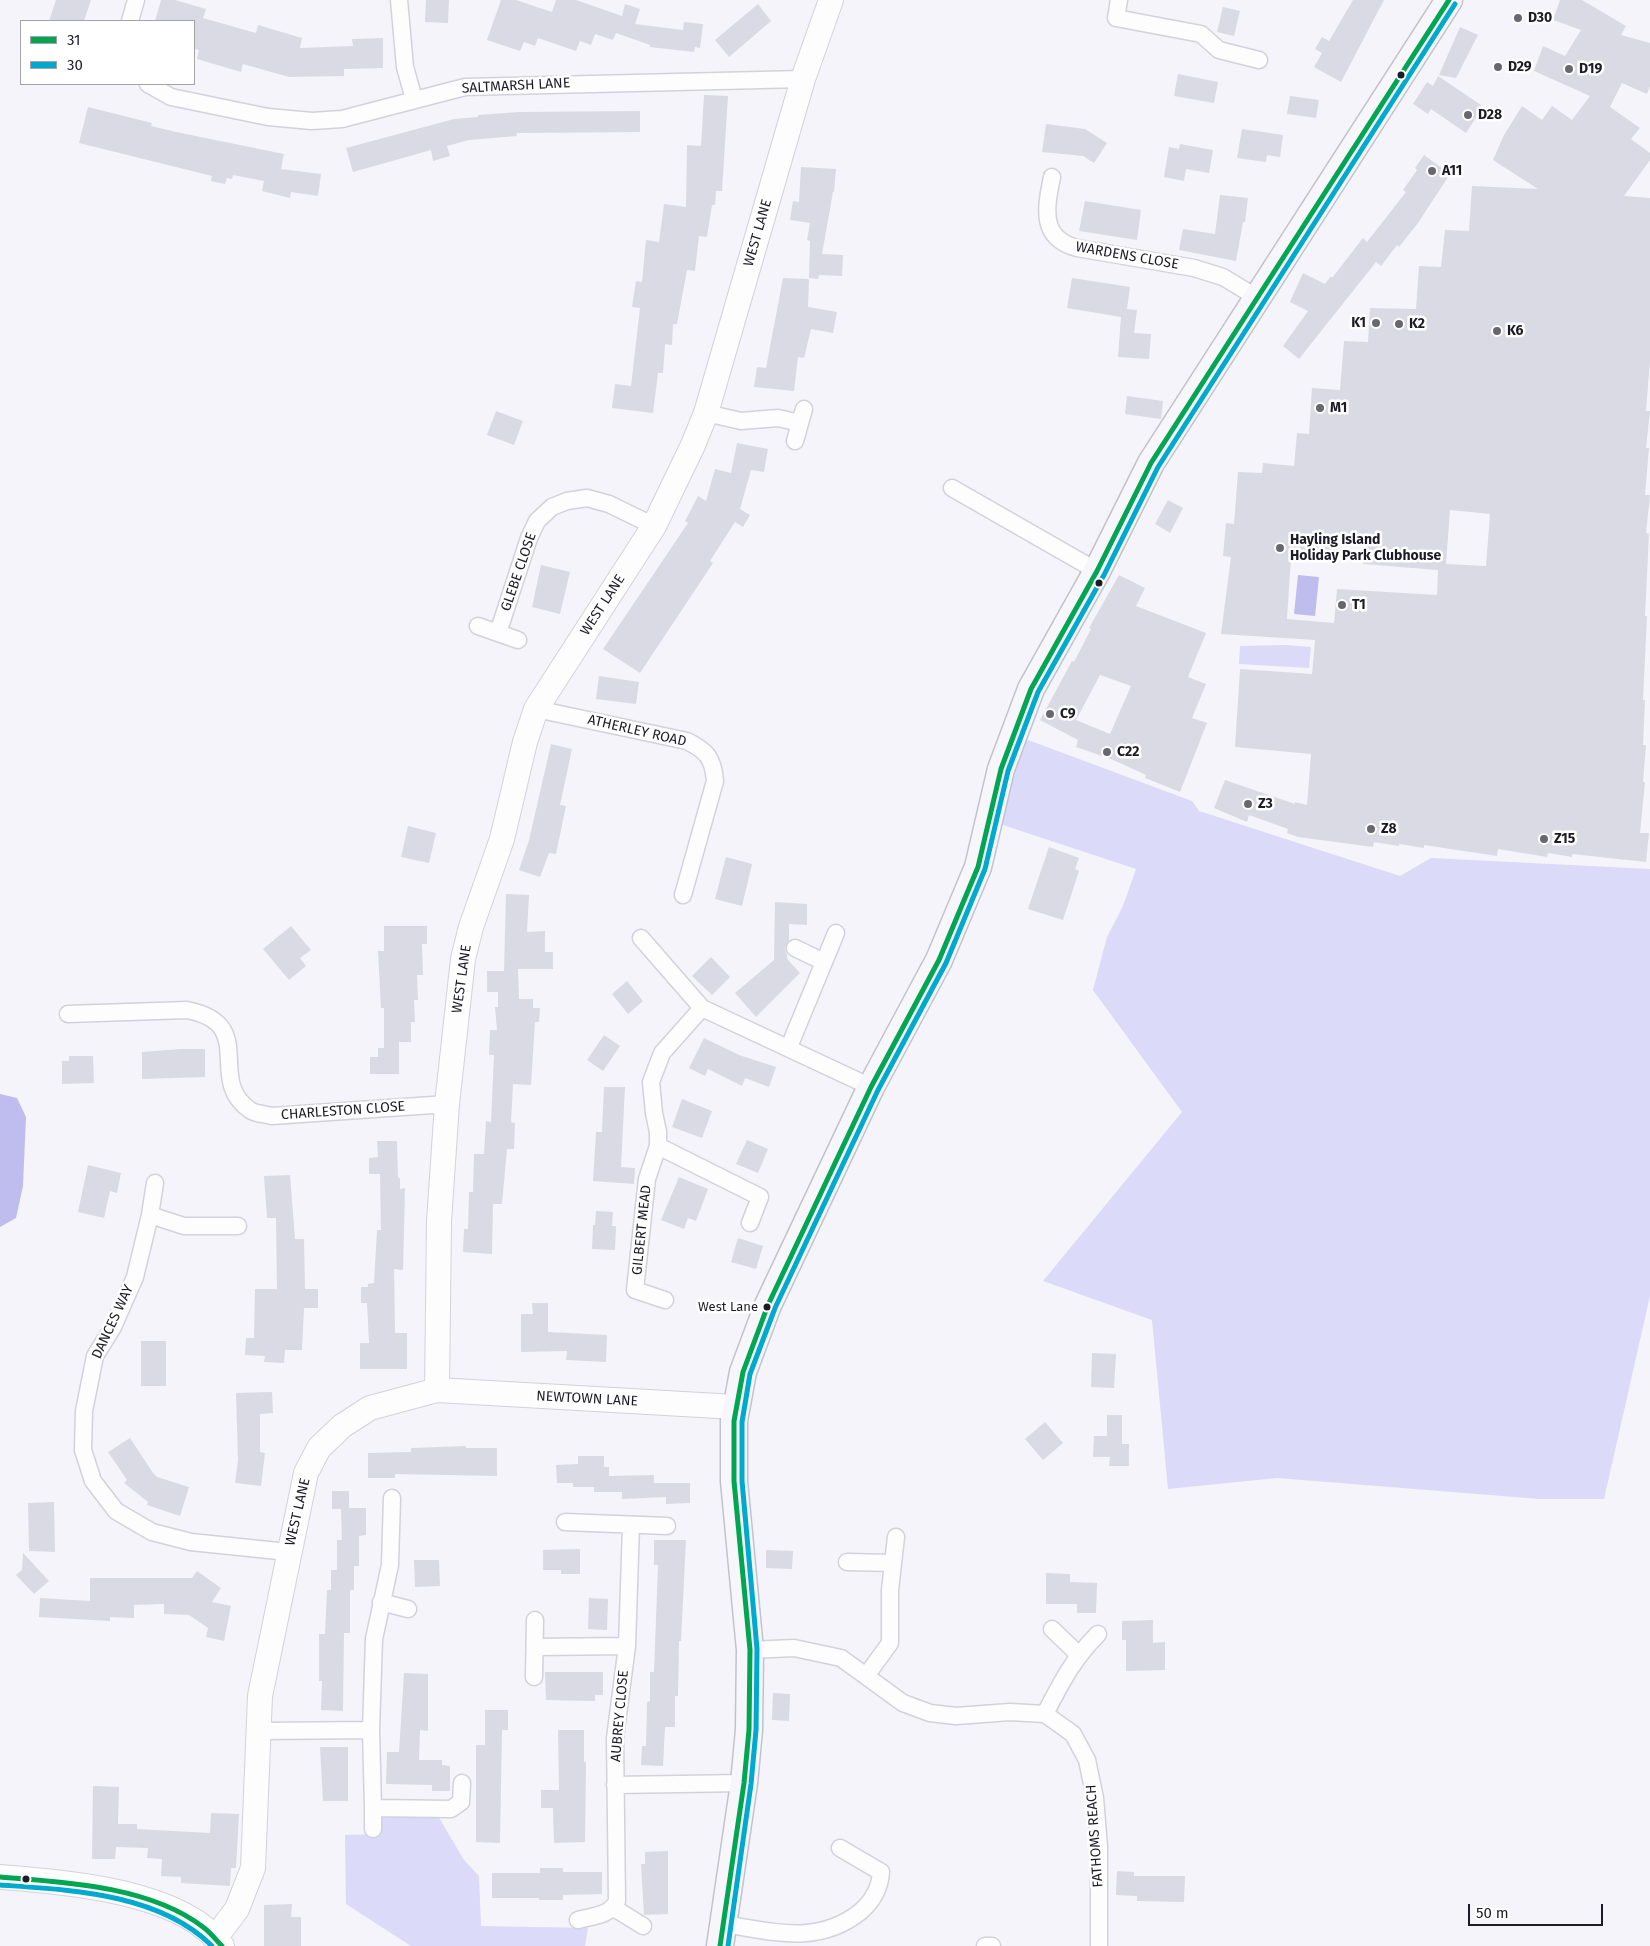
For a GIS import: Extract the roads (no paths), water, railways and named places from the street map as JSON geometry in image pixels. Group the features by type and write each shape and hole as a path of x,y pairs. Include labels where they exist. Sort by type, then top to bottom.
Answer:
{"main road":[{"path":"721,1935 744,1783 749,1730 750,1650 734,1481 734,1421 743,1372 768,1305 871,1087 940,960 978,867 1001,769 1031,689 1097,571 1151,463 1448,0"}],"street":[{"path":"130,20 136,0"},
{"path":"399,0 405,67 414,100"},
{"name":"WEST LANE","path":"219,1942 236,1909 253,1868 260,1696 288,1552 306,1473 319,1448 342,1426 370,1408 437,1390 439,1220 447,1104 466,946 502,839 525,742 536,709 654,526 679,477 706,413 803,79 831,0"},
{"path":"1120,0 1116,18 1201,34 1219,50 1259,60"},
{"name":"SALTMARSH LANE","path":"150,85 171,97 268,117 312,122 342,119 465,87 803,79"},
{"name":"WARDENS CLOSE","path":"1052,177 1046,206 1048,222 1055,235 1064,243 1077,248 1194,268 1223,277 1256,297"},
{"path":"706,413 740,421 802,416 795,441"},
{"path":"952,488 1097,571"},
{"name":"GLEBE CLOSE","path":"498,633 536,521 552,507 567,501 587,498 609,504 654,526"},
{"path":"478,626 518,640"},
{"name":"ATHERLEY ROAD","path":"536,709 687,741 703,749 714,765 715,781 683,895"},
{"path":"789,1047 836,933"},
{"path":"641,938 702,1008 789,1047 871,1087"},
{"path":"795,948 824,962"},
{"name":"GILBERT MEAD","path":"665,1300 635,1290 646,1179 658,1146 658,1132 651,1082 662,1053 702,1008"},
{"name":"CHARLESTON CLOSE","path":"68,1014 188,1010 206,1013 221,1025 227,1038 230,1078 237,1096 250,1111 272,1116 447,1104"},
{"path":"658,1146 760,1197 750,1223"},
{"name":"DANCES WAY","path":"155,1183 150,1215 135,1277 113,1327 96,1356 84,1410 83,1450 93,1481 116,1511 152,1532 191,1542 288,1552"},
{"path":"150,1215 184,1226 238,1226"},
{"name":"NEWTOWN LANE","path":"437,1390 736,1407"},
{"path":"373,1829 371,1730 374,1639 390,1565 392,1498"},
{"path":"565,1522 604,1522 631,1526 667,1526"},
{"name":"AUBREY CLOSE","path":"614,1908 617,1901 615,1738 626,1646 631,1526"},
{"path":"866,1676 890,1643 890,1590 896,1537"},
{"path":"848,1562 893,1563"},
{"path":"381,1602 408,1609"},
{"path":"534,1677 535,1620"},
{"path":"1052,1629 1078,1654"},
{"path":"750,1650 794,1648 841,1658 903,1703 930,1713 956,1716 1010,1712 1045,1714 1078,1654 1098,1634"},
{"path":"535,1647 626,1646"},
{"name":"FATHOMS REACH","path":"1045,1714 1073,1734 1087,1760 1096,1808 1099,1946"},
{"path":"259,1731 371,1730"},
{"path":"373,1808 451,1809 461,1802 462,1783"},
{"path":"615,1785 744,1783"},
{"path":"721,1935 814,1934 832,1929 852,1918 868,1905 880,1885 881,1872 840,1848"},
{"path":"0,1877 111,1890 185,1916 201,1925 219,1942"},
{"path":"578,1920 606,1913 614,1908 643,1926"},
{"path":"985,1946 992,1946"}],"place":[{"name":"D30","path":"1518,18"},
{"name":"D29","path":"1498,67"},
{"name":"D19","path":"1569,69"},
{"name":"D28","path":"1468,115"},
{"name":"A11","path":"1432,171"},
{"name":"K1","path":"1376,323"},
{"name":"K2","path":"1399,324"},
{"name":"K6","path":"1497,331"},
{"name":"M1","path":"1320,408"},
{"name":"Hayling Island Holiday Park Clubhouse","path":"1280,548"},
{"name":"T1","path":"1342,605"},
{"name":"C9","path":"1050,714"},
{"name":"C22","path":"1107,752"},
{"name":"Z3","path":"1248,804"},
{"name":"Z8","path":"1371,829"},
{"name":"Z15","path":"1544,839"},
{"name":"West Lane","path":"767,1307"}]}
